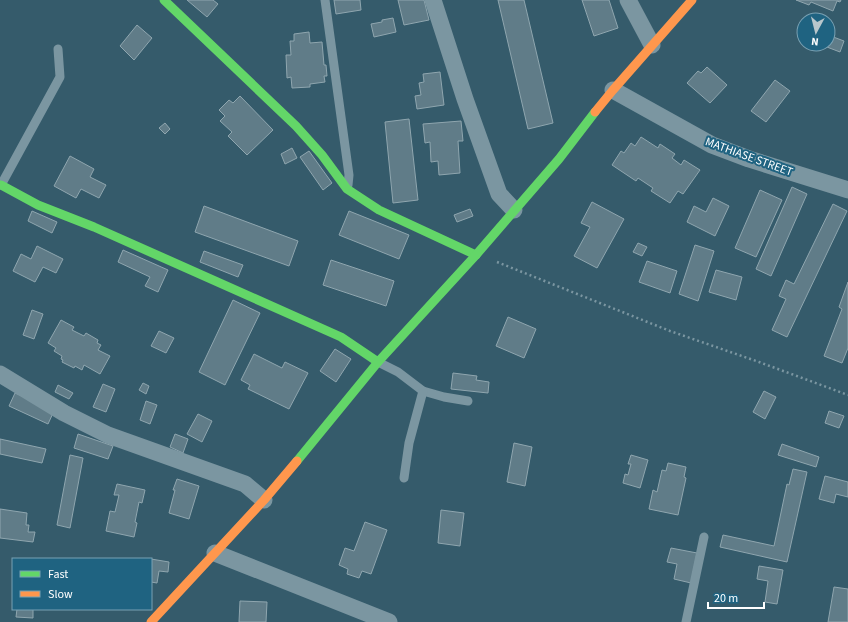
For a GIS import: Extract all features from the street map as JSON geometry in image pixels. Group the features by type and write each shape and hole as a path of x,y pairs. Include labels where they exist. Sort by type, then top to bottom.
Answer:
{"main road":[{"path":"164,0 296,126 322,155 347,189 379,210 476,255"},
{"path":"151,622 264,500 378,362 476,255 559,159 613,90 692,0"},
{"path":"1,186 38,205 94,227 341,337 378,362"}],"street":[{"path":"433,0 465,99 499,194 514,210"},
{"path":"628,0 652,45"},
{"name":"MATHIASE STREET","path":"613,90 712,145 749,159 848,190"},
{"path":"0,374 64,413 108,435 245,484 264,500"},
{"path":"215,553 389,622"}],"lane":[{"path":"325,0 349,175 347,189"},
{"path":"1,186 60,76 58,50"},
{"path":"378,362 398,372 423,391 444,397 468,401"},
{"path":"404,478 408,443 423,391"},
{"path":"686,622 704,537"}],"path":[{"path":"476,255 510,267 670,331 848,395"}],"building":[{"path":"187,0 213,0 218,4 207,17"},
{"path":"334,0 360,0 361,10 336,14"},
{"path":"398,0 424,0 429,20 404,25"},
{"path":"498,0 524,0 553,123 528,129"},
{"path":"582,0 609,0 618,28 594,36"},
{"path":"796,0 841,0 840,2 837,1 833,11 811,2 809,5"},
{"path":"393,18 396,32 374,37 371,24"},
{"path":"137,25 152,38 134,60 120,46"},
{"path":"309,32 310,43 322,42 324,65 326,65 327,76 324,76 325,82 310,84 310,87 292,88 291,77 287,78 286,55 291,55 290,41 294,41 294,34"},
{"path":"836,38 844,41 840,52 836,50"},
{"path":"707,67 727,85 710,103 687,83 698,71 701,73"},
{"path":"440,72 444,105 417,109 415,96 421,95 419,83 424,82 423,74"},
{"path":"775,80 790,91 766,122 751,111"},
{"path":"240,96 273,130 247,155 228,136 232,132 220,121 225,116 219,110 229,100 233,103"},
{"path":"409,119 418,200 393,203 385,122"},
{"path":"461,121 463,141 458,141 460,173 439,175 438,161 431,162 430,142 425,143 423,124"},
{"path":"165,123 170,129 165,134 159,128"},
{"path":"641,137 658,148 660,144 675,154 672,158 681,165 684,160 700,170 683,194 678,191 670,203 651,191 653,188 638,178 636,181 612,165 621,151 624,153 631,143 635,146"},
{"path":"292,148 297,158 285,164 281,154"},
{"path":"309,151 332,183 323,190 300,157"},
{"path":"70,156 94,169 90,177 106,185 99,198 81,189 76,198 54,186"},
{"path":"792,187 807,194 771,276 756,269"},
{"path":"760,190 782,200 756,257 735,248"},
{"path":"713,198 729,206 715,236 687,222 694,206 706,212"},
{"path":"592,202 624,219 597,268 574,256 590,227 581,223"},
{"path":"833,204 847,211 787,337 772,330 786,299 779,296 786,280 794,284"},
{"path":"204,206 298,241 289,266 195,232"},
{"path":"470,209 473,216 457,222 454,215"},
{"path":"32,211 57,222 52,233 28,221"},
{"path":"349,211 409,235 399,259 339,235"},
{"path":"638,243 647,247 642,256 633,252"},
{"path":"695,245 714,251 698,301 679,294"},
{"path":"37,246 63,259 56,273 43,267 35,282 13,271 21,254 31,259"},
{"path":"123,250 168,270 158,292 145,286 150,277 118,262"},
{"path":"204,251 243,265 238,277 200,262"},
{"path":"331,260 394,281 386,306 323,285"},
{"path":"647,261 677,271 670,293 639,282"},
{"path":"716,270 742,277 736,300 709,292"},
{"path":"848,282 848,348 842,363 824,356 842,309 839,307"},
{"path":"233,300 260,313 225,385 199,372"},
{"path":"32,310 43,314 34,339 23,335"},
{"path":"508,317 536,329 524,358 496,346"},
{"path":"61,320 74,327 72,330 84,336 86,333 98,340 97,343 101,345 98,350 110,356 100,374 84,365 82,370 62,362 62,356 54,351 56,348 48,343"},
{"path":"159,331 174,338 166,353 151,346"},
{"path":"335,349 351,359 336,382 320,371"},
{"path":"254,354 282,368 285,362 308,373 289,409 248,389 250,385 241,380"},
{"path":"453,373 477,376 476,380 489,382 488,393 451,389"},
{"path":"143,383 149,386 146,394 139,390"},
{"path":"103,384 115,389 106,412 93,407"},
{"path":"58,385 73,393 69,399 55,392"},
{"path":"764,391 776,397 765,419 753,412"},
{"path":"15,393 54,411 48,424 9,406"},
{"path":"146,401 157,405 150,424 140,420"},
{"path":"829,411 844,416 839,428 825,423"},
{"path":"198,414 212,421 202,442 187,434"},
{"path":"78,434 113,446 108,459 74,448"},
{"path":"175,434 188,439 183,453 170,447"},
{"path":"0,439 46,449 42,463 0,454"},
{"path":"514,443 532,447 525,486 507,482"},
{"path":"782,444 819,457 816,467 778,455"},
{"path":"70,455 83,458 70,528 57,525"},
{"path":"631,455 648,460 640,488 623,483 625,474 628,475 631,464 628,464"},
{"path":"668,463 686,467 684,477 686,478 678,515 649,509 653,490 657,492 662,470 666,471"},
{"path":"793,469 807,472 787,562 720,547 723,535 774,546 787,484 789,485"},
{"path":"825,476 848,482 848,497 836,494 834,503 819,499"},
{"path":"177,479 199,486 189,519 169,513 175,490 173,490"},
{"path":"117,484 145,490 142,503 139,502 134,537 106,531 110,511 115,512 119,495 114,495"},
{"path":"0,509 27,513 26,525 29,525 28,532 35,532 33,542 0,538"},
{"path":"441,510 464,513 460,546 438,543"},
{"path":"365,522 387,530 371,574 362,571 359,578 347,574 348,569 339,565 345,548 354,551"},
{"path":"671,548 697,553 691,583 674,579 677,564 667,562"},
{"path":"152,559 169,562 168,572 159,571 157,583 152,582"},
{"path":"759,566 783,570 777,604 765,602 768,581 757,579"},
{"path":"834,587 848,589 848,622 828,622"},
{"path":"240,601 267,602 266,622 239,622"},
{"path":"17,610 33,610 33,618 16,617"}],"traffic: fast":[{"path":"164,0 296,126 322,155 347,189 379,210 476,255"},
{"path":"297,461 378,362 476,255 559,159 595,112"},
{"path":"1,185 38,205 94,227 341,337 378,362"}],"traffic: slow":[{"path":"595,112 692,0"},
{"path":"151,622 264,500 297,461"}]}
